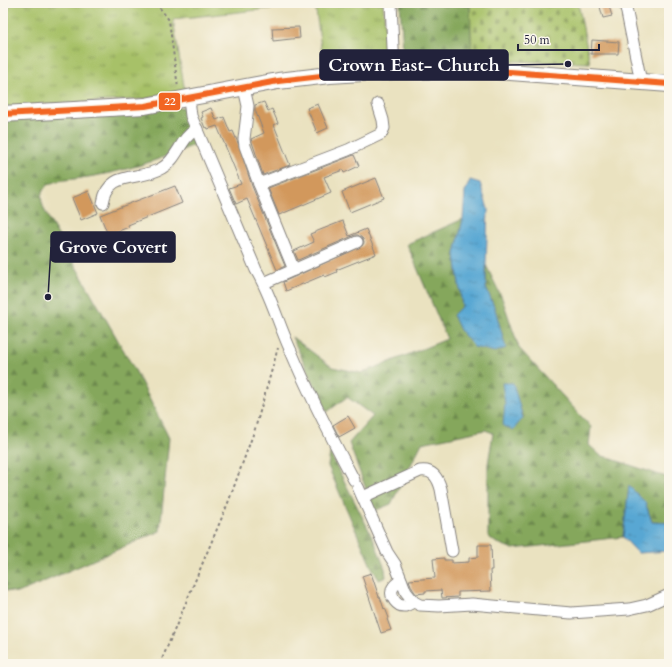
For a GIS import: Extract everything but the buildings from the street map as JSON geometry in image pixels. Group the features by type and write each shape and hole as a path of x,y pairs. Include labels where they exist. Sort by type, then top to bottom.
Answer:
{"highway":[{"path":"3,114 126,108 184,100 278,81 323,76 394,72 457,70 669,84"}],"street":[{"path":"391,3 394,72"},
{"path":"625,3 641,82"},
{"path":"244,88 248,106 244,139 245,146 294,270"},
{"path":"184,100 325,427 359,488 387,552 395,564 406,592 414,602 420,605 428,606 472,604 571,613 629,609 647,605 669,595"},
{"path":"259,184 348,150 381,134 384,128 378,104"},
{"path":"103,203 106,190 114,182 161,169 170,160 190,133 197,129"},
{"path":"264,283 357,242"},
{"path":"359,488 425,470 436,476 441,489 452,551"}],"path":[{"path":"156,3 169,20 184,100"},
{"path":"160,664 228,504 255,429 283,331"}],"green space":[{"path":"13,3 383,3 388,60 324,69 315,4 173,19 185,92 144,99 3,107 3,14"},
{"path":"400,3 470,3 472,60 415,60 403,49"},
{"path":"470,3 578,3 590,63 472,60"},
{"path":"186,107 196,144 154,161 126,169 97,176 62,180 52,183 44,189 41,197 46,214 136,372 169,438 160,531 18,593 3,590 3,119"},
{"path":"463,219 455,254 462,306 495,309 486,288 486,265 502,298 519,348 591,427 589,445 600,455 669,478 669,523 652,522 645,502 629,487 623,537 513,549 495,542 488,536 488,464 493,433 485,430 422,443 391,504 374,511 349,443 373,416 347,397 327,412 292,337 332,367 362,373 447,339 407,244"},
{"path":"330,453 374,540 385,569 386,577 379,580 371,566 328,466"}],"water":[{"path":"470,180 480,183 488,209 486,288 495,309 506,348 495,352 474,347 460,330 453,315 462,306 455,254 463,219 465,192"},
{"path":"502,383 513,383 523,418 513,430 503,426 505,403"},
{"path":"629,486 645,502 652,522 669,523 669,551 638,553 623,537"}],"transit line":[{"name":"22","path":"3,114 145,106 278,81 330,75 394,71 497,71 669,84"}],"place":[{"name":"Crown East- Church","path":"568,64"},
{"name":"Grove Covert","path":"48,297"}]}
